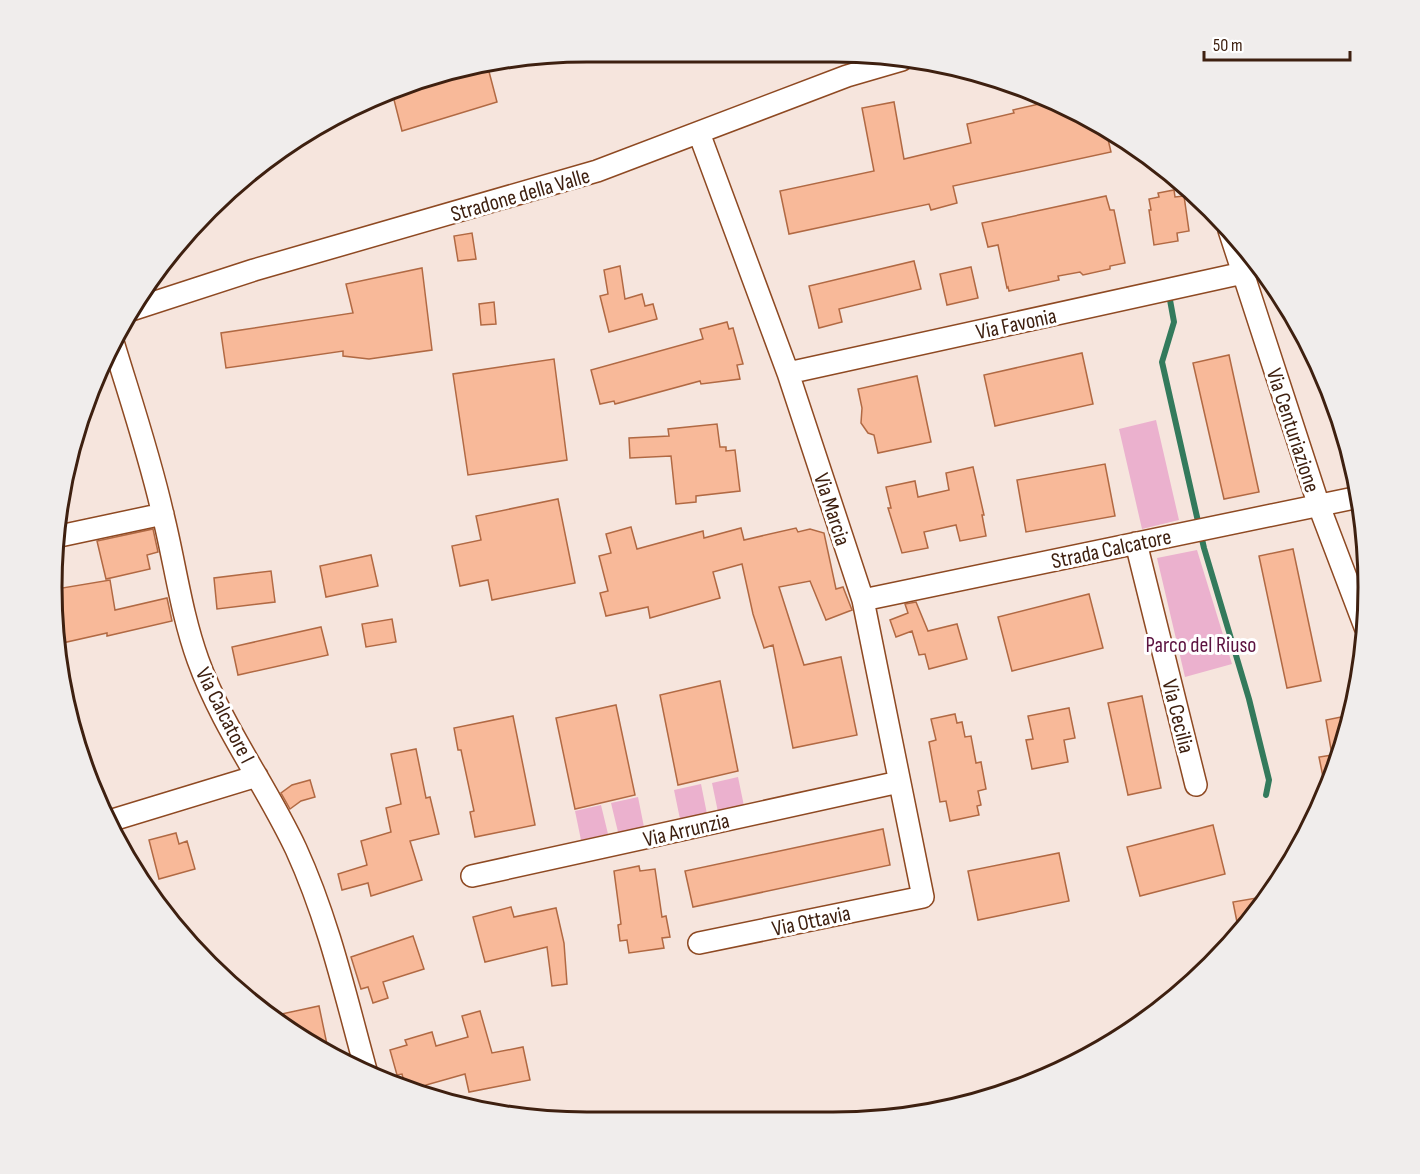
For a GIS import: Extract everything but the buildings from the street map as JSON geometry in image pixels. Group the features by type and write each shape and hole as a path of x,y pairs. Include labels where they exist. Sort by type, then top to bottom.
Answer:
{"street":[{"name":"Stradone della Valle","path":"143,306 254,270 597,171 847,76 886,65"},
{"name":"Via Marcia","path":"699,133 788,373 863,600 923,897"},
{"name":"Via Centuriazione","path":"1235,250 1319,506 1357,607"},
{"name":"Via Favonia","path":"788,373 1243,273"},
{"name":"Via Calcatore I","path":"117,354 163,514 186,621 197,659 223,718 291,840 318,903 364,1062"},
{"name":"Strada Calcatore","path":"863,600 1351,499"},
{"path":"65,535 163,514"},
{"name":"Via Cecilia","path":"1136,543 1196,785"},
{"path":"116,819 257,776"},
{"name":"Via Arrunzia","path":"472,876 899,782"},
{"name":"Via Ottavia","path":"699,943 923,897"}],"green space":[{"path":"1156,420 1179,520 1142,529 1119,429"},
{"name":"Parco del Riuso","path":"1197,550 1232,664 1185,677 1157,558"},
{"path":"738,777 744,806 718,812 712,783"},
{"path":"701,784 707,814 680,819 674,790"},
{"path":"638,797 644,827 618,832 611,803"},
{"path":"601,805 608,834 581,840 575,811"}],"waterway":[{"path":"1170,300 1174,322 1162,362 1204,548 1249,699 1269,780 1266,795"}]}
